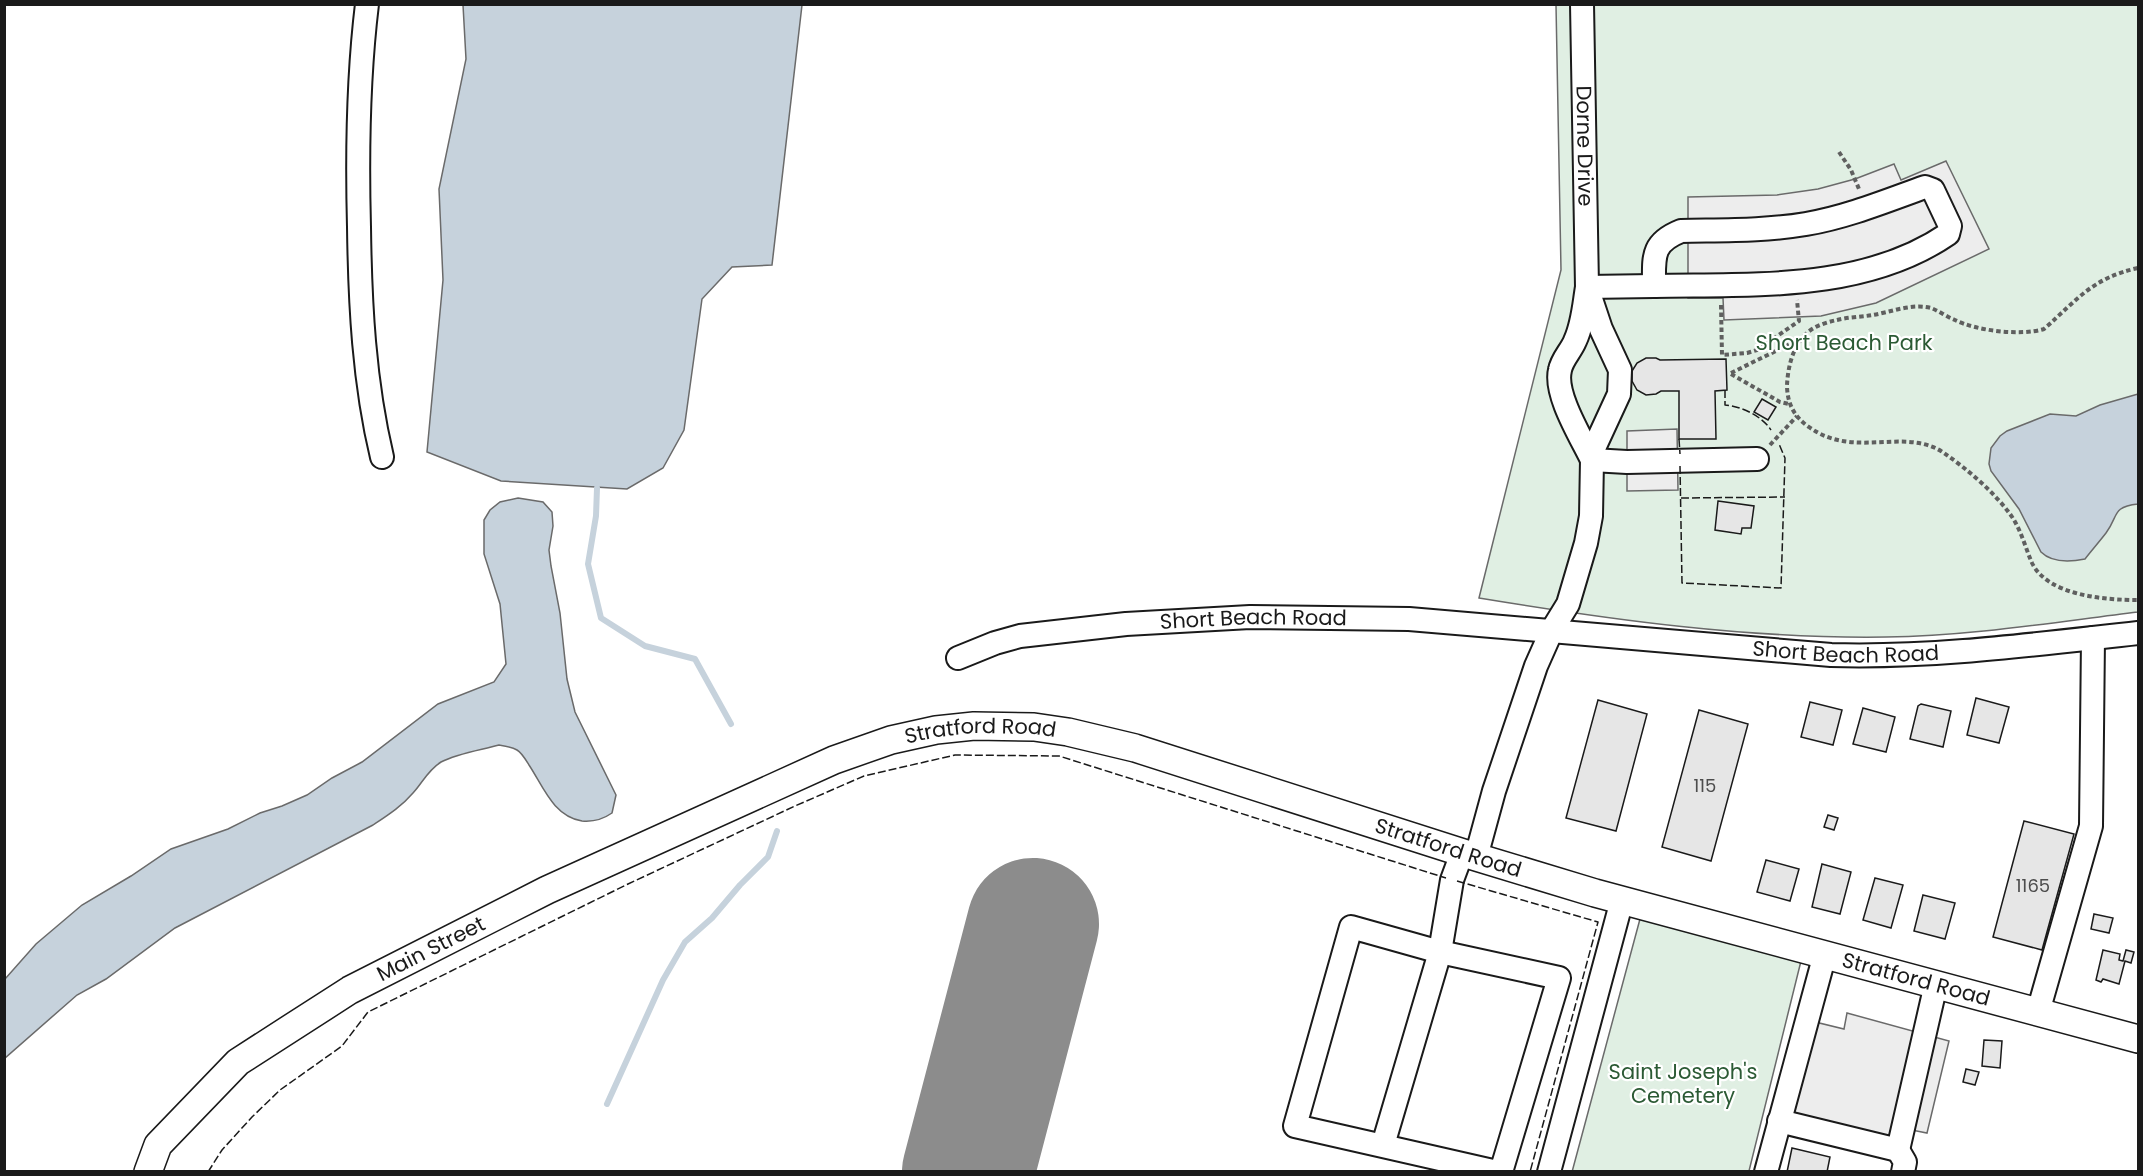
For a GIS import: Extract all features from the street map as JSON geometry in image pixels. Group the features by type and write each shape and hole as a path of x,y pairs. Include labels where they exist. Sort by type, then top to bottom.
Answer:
{"main road":[{"name":"Stratford Road","path":"761,792 834,760 891,740 936,730 974,726 1034,727 1068,732 1135,748 1469,855 1622,900 2139,1039"},
{"name":"Main Street","path":"148,1172 158,1145 238,1062 350,990 547,890 667,838 761,792"}],"street":[{"path":"367,4 359,102 360,293 372,407 382,457"},
{"name":"Dorne Drive","path":"1582,4 1587,287 1582,320 1575,341 1560,369 1559,385 1564,401 1592,460"},
{"path":"1587,287 1654,286 1720,285 1796,282 1829,278 1880,267 1907,258 1948,234 1950,226 1933,190 1925,187 1866,209 1807,224 1777,228 1681,231 1668,236 1656,250 1654,286"},
{"name":"Dorne Drive","path":"1552,630 1568,604 1586,543 1591,516 1592,460 1599,435 1617,402 1621,380 1618,364 1600,329 1587,287"},
{"path":"1592,460 1627,462 1757,459"},
{"name":"Short Beach Road","path":"958,658 1020,636 1126,624 1250,616 1409,619 1864,656 1909,655 2139,633"},
{"path":"1383,1145 1440,952 1452,880 1469,855 1536,666 1552,630"},
{"path":"2038,1012 2091,826 2093,638"},
{"path":"1550,1172 1622,900"},
{"path":"1351,927 1440,952 1559,978 1499,1172 1294,1126 1351,927"},
{"path":"1766,1172 1825,954"},
{"path":"1779,1121 1900,1161 1936,984"}],"path":[{"path":"1839,152 1851,170 1866,209"},
{"path":"1789,404 1780,402 1731,373 1803,337 1818,326 1836,320 1909,308 1931,308 1957,321 1991,330 2035,332 2044,329 2083,293 2100,281 2139,268"},
{"path":"1720,285 1722,355 1757,350 1800,321 1796,282"},
{"path":"1803,337 1795,349 1789,367 1787,388 1789,404 1797,416 1814,431 1848,443 1912,442 1936,448 1974,478 2011,514 2025,541 2032,563 2043,578 2053,585 2080,594 2139,600"},
{"path":"1757,459 1797,416"}],"green space":[{"name":"Short Beach Park","path":"1556,5 2138,5 2138,612 1949,634 1835,637 1732,631 1631,621 1479,598 1561,270"},
{"name":"Saint Joseph's Cemetery","path":"1640,919 1801,961 1749,1171 1572,1172"}],"shaded area":[{"path":"463,5 802,5 772,265 732,267 702,299 684,430 663,468 627,489 501,481 427,452 443,280 439,189 466,59"},
{"path":"1946,161 1989,249 1876,303 1821,316 1724,320 1723,298 1688,298 1688,197 1777,195 1818,189 1855,179 1894,164 1901,180"},
{"path":"2138,394 2138,504 2119,510 2106,533 2085,559 2062,561 2045,556 2019,509 1991,471 1989,464 1991,448 2007,431 2050,414 2076,416 2100,405"},
{"path":"1677,429 1678,490 1627,491 1627,431"},
{"path":"518,498 543,502 552,512 553,526 549,550 560,613 567,679 575,712 616,795 612,813 594,821 582,821 563,813 550,799 519,751 513,748 499,745 448,759 433,769 409,798 384,818 175,928 106,979 77,995 5,1058 5,979 36,944 82,905 171,849 228,829 260,813 307,795 362,762 438,704 494,682 506,664 500,604 484,554 484,520 490,510 500,502"},
{"path":"1847,1013 1949,1041 1927,1133 1912,1130 1895,1159 1768,1130 1815,1022 1844,1029"}],"building":[{"path":"1646,358 1660,360 1726,359 1727,390 1715,391 1716,439 1679,439 1679,391 1661,391 1646,395 1637,390 1632,381 1632,371 1637,363"},
{"path":"1762,399 1776,407 1768,420 1754,412"},
{"path":"1718,501 1754,506 1751,528 1742,528 1741,534 1715,530"},
{"path":"1976,698 2009,707 1999,743 1967,735"},
{"path":"1598,700 1647,714 1616,831 1566,818"},
{"path":"1810,702 1842,710 1833,745 1801,737"},
{"path":"1921,704 1951,711 1943,747 1910,739 1918,706"},
{"path":"1863,708 1895,717 1886,752 1853,744"},
{"path":"1699,710 1748,724 1711,861 1662,847"},
{"path":"1828,815 1838,818 1834,830 1824,827"},
{"path":"2024,821 2074,834 2042,950 1993,937"},
{"path":"1766,860 1799,869 1790,901 1757,892"},
{"path":"1822,864 1851,872 1840,914 1812,907"},
{"path":"1875,878 1903,885 1891,928 1863,920"},
{"path":"1923,895 1955,903 1945,939 1914,931"},
{"path":"2094,914 2113,918 2109,933 2091,929"},
{"path":"2103,950 2120,954 2119,960 2123,961 2126,950 2134,952 2131,963 2125,961 2119,984 2103,979 2101,982 2096,980"},
{"path":"1984,1040 2002,1041 2000,1068 1982,1066"},
{"path":"1966,1069 1979,1072 1975,1085 1963,1082"},
{"path":"1792,1148 1830,1157 1827,1172 1787,1172"}],"waterway":[{"path":"597,488 596,516 588,564 601,618 645,646 695,659 731,724"},
{"path":"607,1104 663,980 685,942 712,918 768,857 777,831"}],"runway":[{"path":"968,1172 1033,924"}],"fence":[{"path":"1725,390 1725,405 1738,407 1751,413 1771,430"},
{"path":"1679,439 1680,454"},
{"path":"1680,466 1682,583 1781,588 1785,458 1779,444"},
{"path":"1681,498 1785,497"},
{"path":"208,1172 222,1150 252,1117 280,1090 342,1046 368,1012 628,884 864,776 955,755 1059,756 1446,878"},
{"path":"1457,881 1598,922 1530,1172"}]}
